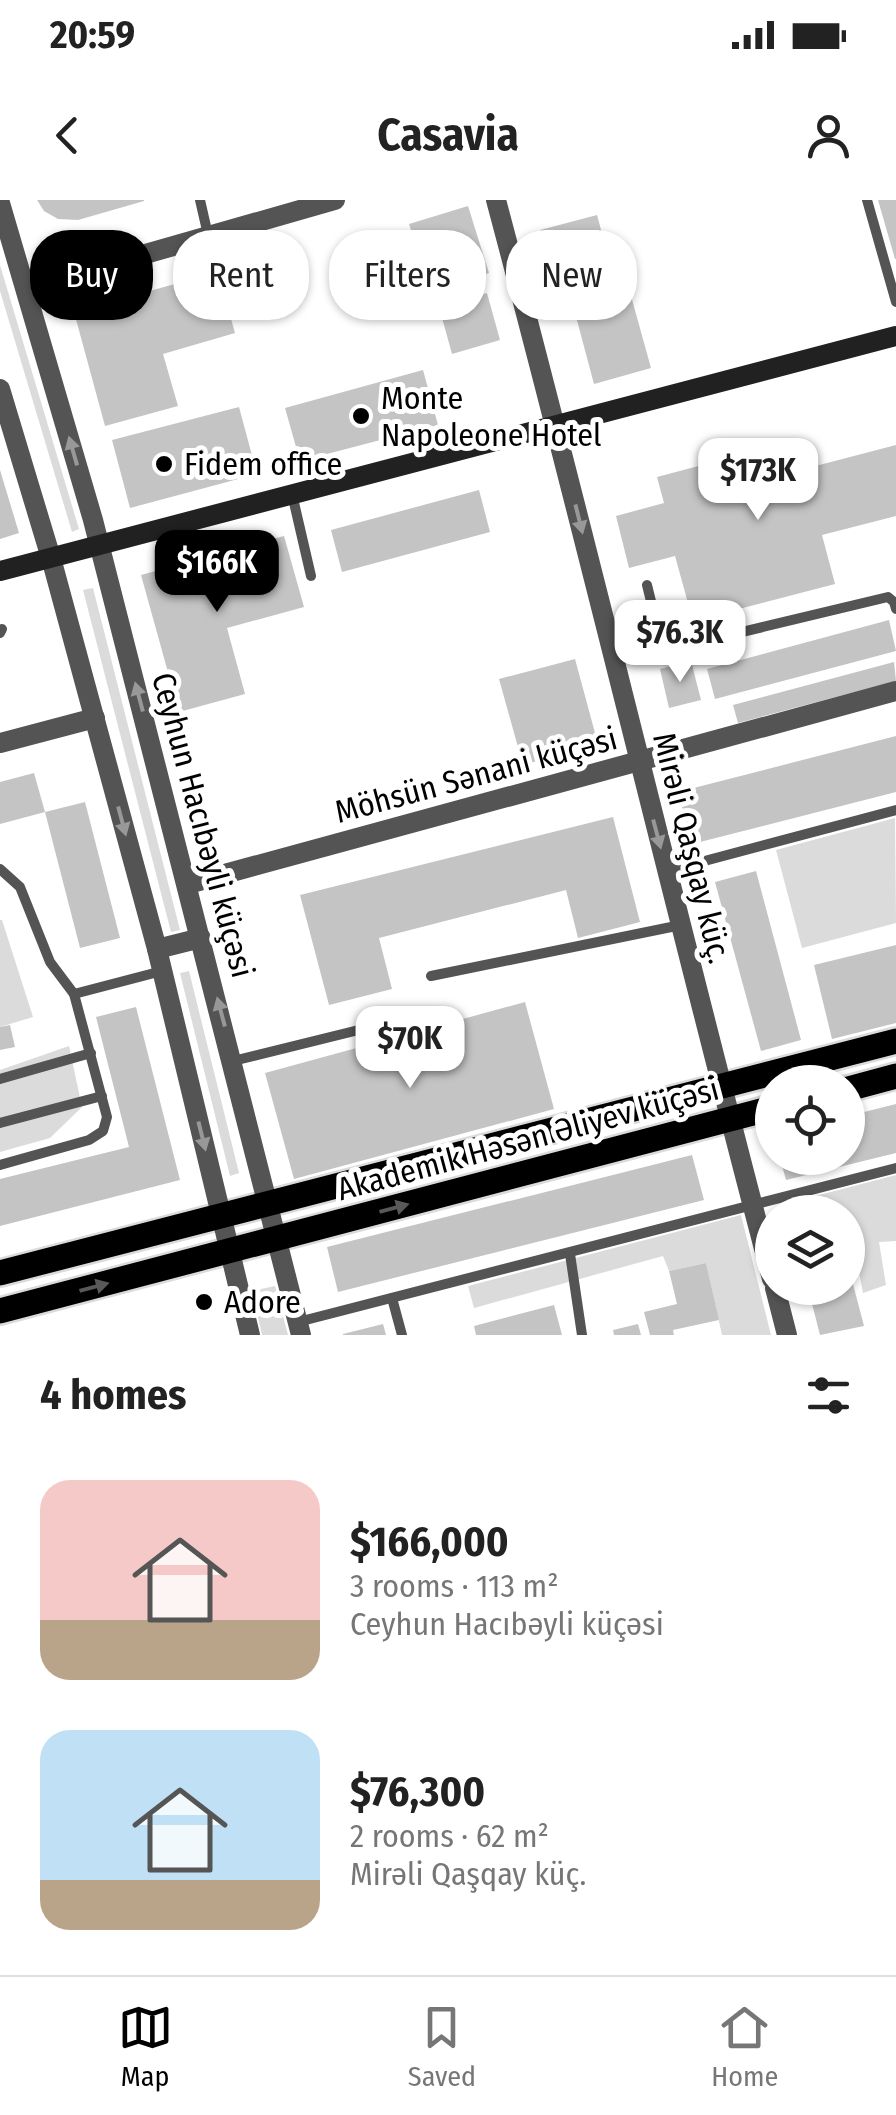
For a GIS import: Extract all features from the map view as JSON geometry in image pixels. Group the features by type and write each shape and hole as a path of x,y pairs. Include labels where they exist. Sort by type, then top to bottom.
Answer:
{"main road":[{"path":"0,572 896,336"},
{"name":"Akademik Həsən Əliyev küçəsi","path":"209,1219 896,1042"},
{"path":"865,1084 896,1076"},
{"name":"Akademik Həsən Əliyev küçəsi","path":"218,1254 286,1246 755,1112"},
{"path":"5,1272 209,1219"},
{"path":"0,1311 218,1254"}],"street":[{"path":"229,230 335,200"},
{"name":"Mirəli Qaşqay küç.","path":"496,200 755,1212"},
{"name":"Ceyhun Hacıbəyli küçəsi","path":"0,203 99,545 261,1174 279,1201 286,1246"},
{"path":"26,288 173,246"},
{"path":"0,389 51,558 157,949 214,1186 209,1219 218,1254 250,1335"},
{"name":"Möhsün Sənani küçəsi","path":"188,884 896,691"},
{"path":"0,743 95,718"},
{"path":"157,949 201,938"},
{"path":"286,1246 300,1328"},
{"path":"780,1305 788,1335"}],"lane":[{"path":"200,200 207,230"},
{"path":"867,200 896,302"},
{"path":"292,493 311,576"},
{"path":"647,585 662,646 674,650 888,597 896,609"},
{"path":"667,871 896,810"},
{"path":"0,869 20,887 50,962 74,994 106,1117 102,1131 89,1140 0,1165"},
{"path":"432,976 681,925"},
{"path":"74,994 162,971"},
{"path":"234,1061 395,1020"},
{"path":"0,1080 91,1054"},
{"path":"0,1124 102,1096"},
{"path":"300,1328 392,1298 896,1168"},
{"path":"570,1254 582,1335"},
{"path":"392,1298 402,1335"}],"shaded area":[{"path":"0,265 79,529 72,532 0,291"},
{"path":"93,588 180,930 171,932 83,590"},
{"path":"895,818 896,923 802,948 776,850"},
{"path":"0,920 33,1017 0,1027"},
{"path":"189,971 239,1173 230,1176 180,973"},
{"path":"69,1046 82,1107 50,1138 0,1152 0,1070"},
{"path":"896,1175 896,1241 879,1242 886,1285 865,1292 865,1195 819,1195"},
{"path":"741,1215 755,1271 755,1305 764,1305 771,1335 722,1335 706,1263 669,1271 663,1256 474,1308 468,1286"},
{"path":"275,1286 288,1335 262,1335 252,1291"}],"building":[{"path":"37,200 144,201 78,220 58,219 44,211"},
{"path":"878,200 896,200 896,259 895,259"},
{"path":"468,206 476,230 411,230 409,224"},
{"path":"597,215 601,230 540,230"},
{"path":"173,284 173,320 231,320 235,333 163,354 178,406 105,426 76,320 153,320 153,290"},
{"path":"486,293 500,340 452,354 443,320 486,320"},
{"path":"637,318 651,368 594,384 577,320"},
{"name":"Monte Napoleone Hotel","path":"423,370 438,425 300,461 285,408"},
{"path":"239,407 257,474 130,508 112,440"},
{"path":"796,440 804,469 896,445 896,516 822,535 835,584 693,621 675,556 629,568 616,516 664,503 657,477"},
{"path":"0,470 19,533 0,539"},
{"path":"479,490 490,532 342,572 331,530"},
{"path":"284,536 304,607 227,628 245,694 179,712 141,575"},
{"path":"889,620 896,651 715,699 707,669"},
{"path":"575,659 598,744 523,765 499,679"},
{"path":"691,661 701,700 669,708 660,669"},
{"path":"894,662 896,681 738,723 733,705"},
{"path":"896,736 896,792 692,844 678,792"},
{"path":"34,773 45,812 0,824 0,782"},
{"path":"85,802 120,938 80,948 45,812"},
{"path":"613,817 640,922 578,938 566,890 379,938 392,989 329,1005 300,895"},
{"path":"756,871 801,1040 761,1051 715,882"},
{"path":"896,945 896,1023 832,1039 814,965"},
{"path":"525,1002 554,1109 294,1179 265,1073"},
{"path":"136,1007 180,1180 0,1226 0,1179 129,1147 96,1017"},
{"path":"10,1025 15,1047 0,1050 0,1027"},
{"path":"896,1104 896,1153 865,1161 865,1112"},
{"path":"692,1155 704,1200 338,1292 327,1247"},
{"path":"706,1263 719,1320 673,1330 674,1335 650,1335 644,1312 677,1304 669,1271"},
{"path":"554,1305 562,1335 476,1335 474,1326"},
{"path":"812,1305 858,1305 864,1326 820,1335"},
{"path":"383,1324 386,1335 343,1335 343,1334"},
{"path":"638,1324 641,1335 614,1335 613,1330"}],"place":[{"name":"Monte Napoleone Hotel","path":"361,416"},
{"name":"Fidem office","path":"164,464"},
{"name":"Adore","path":"204,1302"}]}
